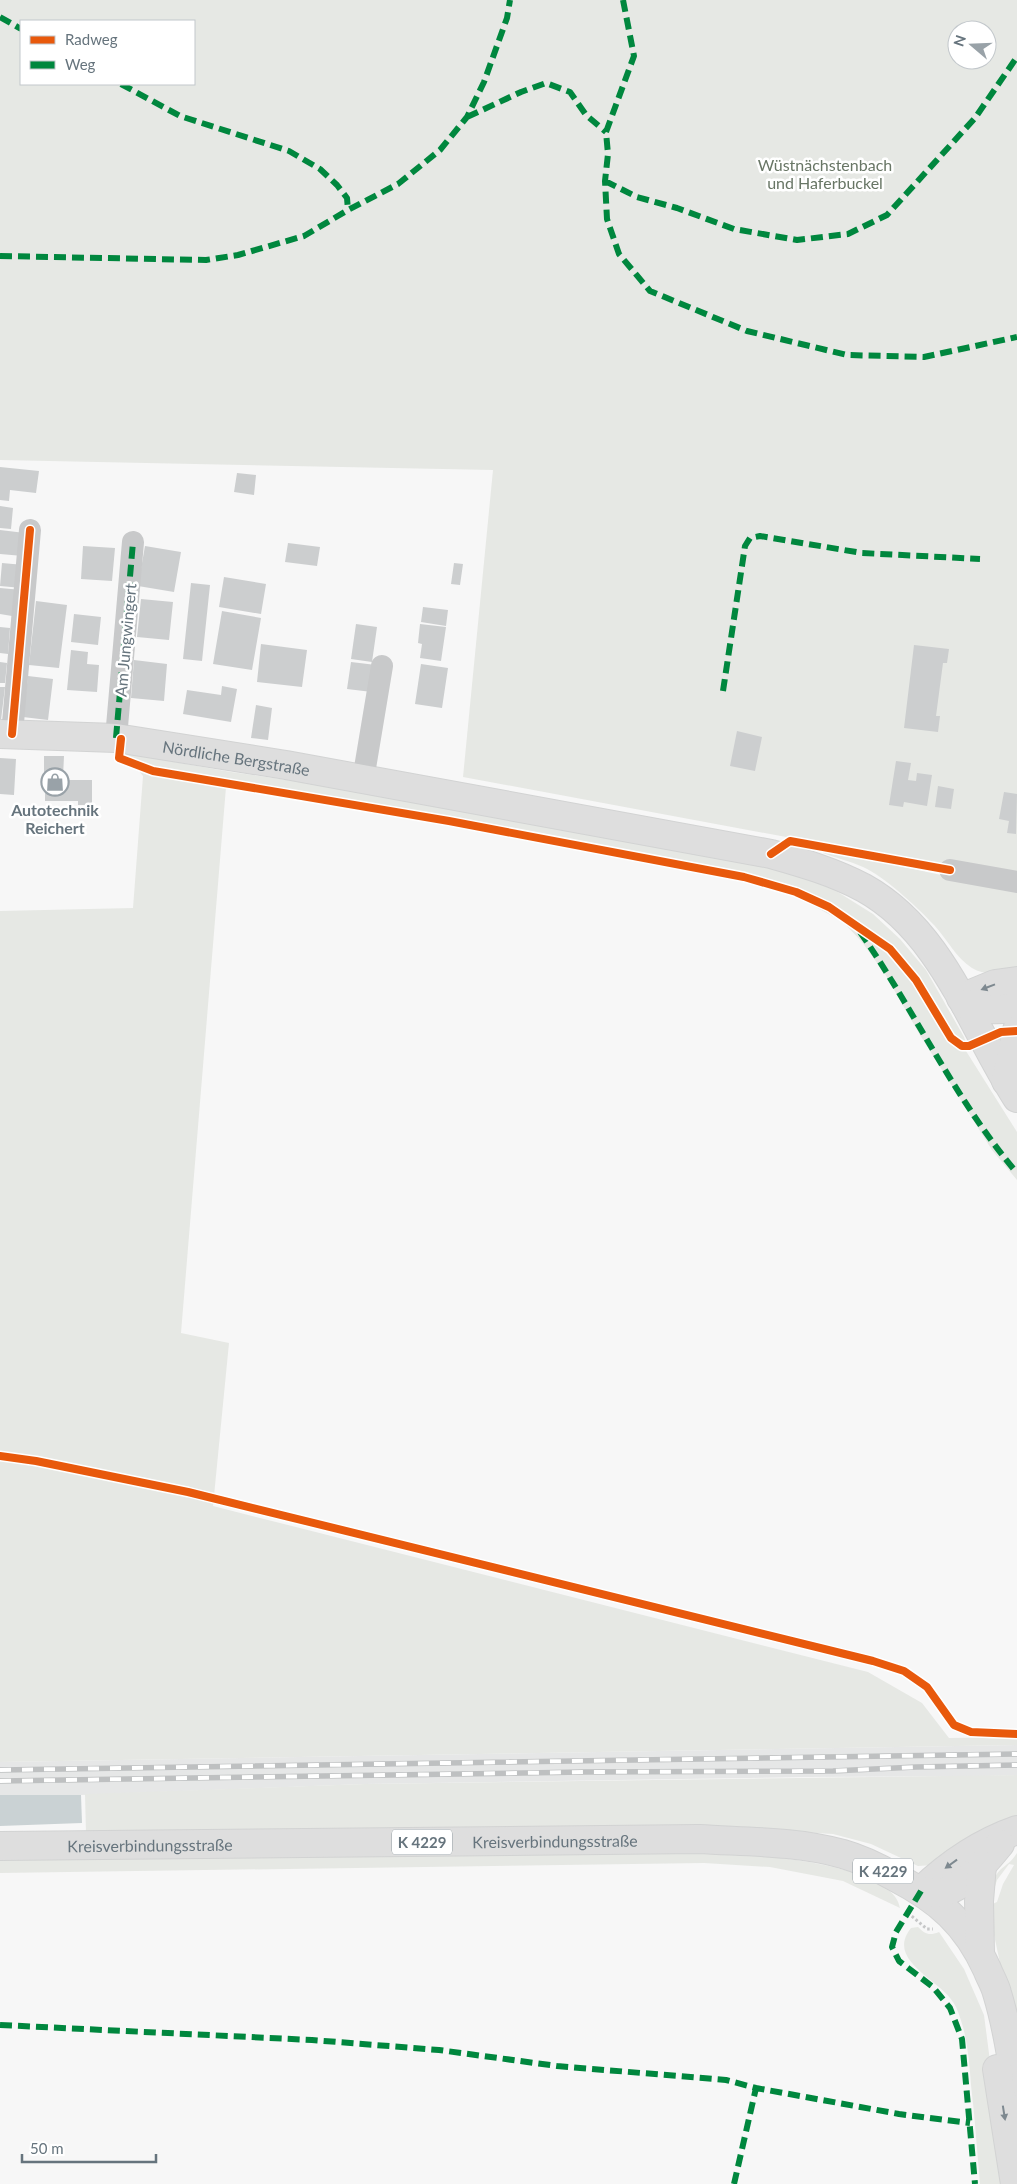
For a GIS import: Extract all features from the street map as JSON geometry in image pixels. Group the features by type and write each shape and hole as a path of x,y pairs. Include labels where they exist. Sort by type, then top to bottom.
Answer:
{"main road":[{"name":"Nördliche Bergstraße","path":"6,734 116,738 605,822 771,854 827,870 865,889 896,912 923,939 963,1001 1012,1090"},
{"path":"963,1001 996,984 1017,981"},
{"path":"963,1001 984,1010 999,1010 1017,1006"},
{"path":"1012,1090 1017,1030"},
{"path":"921,1891 943,1893 954,1887 982,1865 1013,1831"},
{"path":"921,1891 948,1866 963,1856 1013,1831"},
{"name":"Kreisverbindungsstraße","path":"0,1846 700,1839 789,1844 843,1854 879,1869 921,1891"},
{"path":"980,1954 979,1901 982,1865"},
{"name":"K 4229","path":"921,1891 952,1915 980,1954 997,1992 1007,2034 1017,2094"},
{"name":"K 4229","path":"921,1891 980,1987 988,2012 1015,2184"}],"street":[{"path":"6,734 30,530"},
{"name":"Am Jungwingert","path":"116,738 133,542"},
{"path":"363,780 382,666"},
{"path":"950,870 1017,882"}],"shaded area":[{"path":"1017,1745 1017,1775 365,1784 81,1795 0,1795 0,1762"},
{"path":"0,1795 81,1795 82,1823 0,1826"}],"green space":[{"name":"Wüstnächstenbach und Haferbuckel","path":"0,0 1017,0 1017,876 937,865 463,777 493,470 0,460"},
{"path":"123,753 308,783 747,862 797,876 833,889 873,914 900,939 926,970 964,1037 968,1049 966,1051 1017,1132 1017,1180 992,1150 920,1035 885,974 862,942 843,922 794,895 744,882 447,825 226,787 181,1333 229,1343 213,1506 868,1672 922,1703 949,1738 1017,1737 1017,1745 0,1762 0,911 133,908 143,776"},
{"path":"823,850 1017,891 1017,969 989,973 972,968 961,959 939,930 927,918 881,877 863,867 823,853"},
{"path":"1017,1775 1017,1815 933,1865 918,1866 871,1844 833,1834 767,1830 86,1833 85,1794 365,1784"},
{"path":"703,1851 781,1858 845,1870 872,1880 891,1892 900,1908 843,1881 770,1867 704,1863 0,1873 0,1860 54,1858"},
{"path":"1017,1853 1017,2044 988,1906 997,1902 1003,1884 1014,1865 1009,1864 997,1880 993,1893 995,1877"},
{"path":"918,1927 927,1934 939,1932 964,1969 984,2015 1006,2184 980,2184 965,2036 960,2016 950,1997 910,1961 905,1951 905,1940 911,1928"}],"building":[{"path":"0,467 39,471 36,493 10,490 9,501 0,500"},
{"path":"237,473 256,475 254,495 234,492"},
{"path":"0,506 13,508 11,529 0,528"},
{"path":"0,530 25,533 23,556 0,554"},
{"path":"288,543 320,547 317,566 285,562"},
{"path":"83,546 115,548 112,581 81,579"},
{"path":"145,546 181,552 174,592 138,586"},
{"path":"2,563 24,565 22,588 0,586"},
{"path":"454,563 463,564 460,585 451,584"},
{"path":"224,577 266,584 261,614 219,607"},
{"path":"191,583 210,585 202,661 183,659"},
{"path":"0,588 22,590 18,617 0,614"},
{"path":"141,599 173,602 169,640 137,637"},
{"path":"36,601 67,605 59,668 29,665"},
{"path":"423,607 448,610 446,626 421,622"},
{"path":"222,611 261,618 252,670 213,664"},
{"path":"74,614 101,617 98,645 71,642"},
{"path":"356,624 377,627 372,662 351,659"},
{"path":"420,624 446,627 441,661 420,658 422,644 418,643"},
{"path":"0,627 10,628 8,654 0,653"},
{"path":"261,644 307,650 302,687 257,682"},
{"path":"914,645 949,649 947,663 943,663 936,716 940,716 938,732 904,728"},
{"path":"71,650 88,652 87,664 99,665 97,692 67,690"},
{"path":"134,660 167,664 164,701 131,698"},
{"path":"0,662 7,663 5,683 0,683"},
{"path":"351,662 376,665 372,692 347,689"},
{"path":"421,664 448,668 442,708 415,704"},
{"path":"28,676 53,679 48,720 23,717"},
{"path":"222,686 237,689 231,722 183,714 187,690 221,695"},
{"path":"0,687 5,687 1,720 0,720"},
{"path":"256,705 272,708 268,740 251,738"},
{"path":"737,731 762,737 755,771 730,766"},
{"path":"44,756 64,756 63,777 44,777"},
{"path":"0,758 16,759 14,795 0,794"},
{"path":"896,761 911,763 908,780 916,781 917,773 932,775 927,806 904,802 903,807 889,805"},
{"path":"45,780 92,780 92,805 78,805 78,801 45,801"},
{"path":"938,786 954,789 951,809 935,807"},
{"path":"1004,792 1017,794 1016,834 1007,833 1009,821 999,819"}],"railway":[{"path":"0,1770 1017,1754"},
{"path":"0,1781 584,1772 833,1771 1017,1765"}],"marked path":[{"path":"0,256 206,260 238,255 304,236 398,184 440,150 467,117 484,82 507,18 510,0"},
{"path":"623,0 634,56 606,132 608,154 605,181 607,219 619,254 650,291 747,331 847,355 924,357 1017,337"},
{"path":"0,17 20,28"},
{"path":"605,181 637,197 677,208 734,229 797,240 848,234 887,215 975,118 1017,57"},
{"path":"467,117 521,92 546,83 570,92 586,115 606,132"},
{"path":"123,85 180,116 289,151 320,169 337,185 347,198 348,210"},
{"path":"723,691 745,546 750,538 760,536 862,553 980,559"},
{"path":"116,738 133,542"},
{"path":"860,932 974,1116 1017,1173"},
{"path":"921,1891 896,1932 892,1947 899,1961 933,1987 950,2008 962,2039 975,2184"},
{"path":"0,2025 312,2040 439,2050 557,2066 726,2080 756,2088 899,2114 970,2123"},
{"path":"734,2184 756,2088"}],"cycle path":[{"path":"12,734 30,530"},
{"path":"121,739 119,758 153,771 449,821 744,877 796,892 829,907 890,949 916,980 951,1038 962,1046 969,1046 1001,1032 1017,1031"},
{"path":"771,854 790,841 950,870"},
{"path":"0,1456 36,1461 188,1492 873,1661 904,1671 927,1687 954,1725 971,1732 1017,1734"}],"place":[{"name":"Autotechnik Reichert","path":"55,782"}]}
